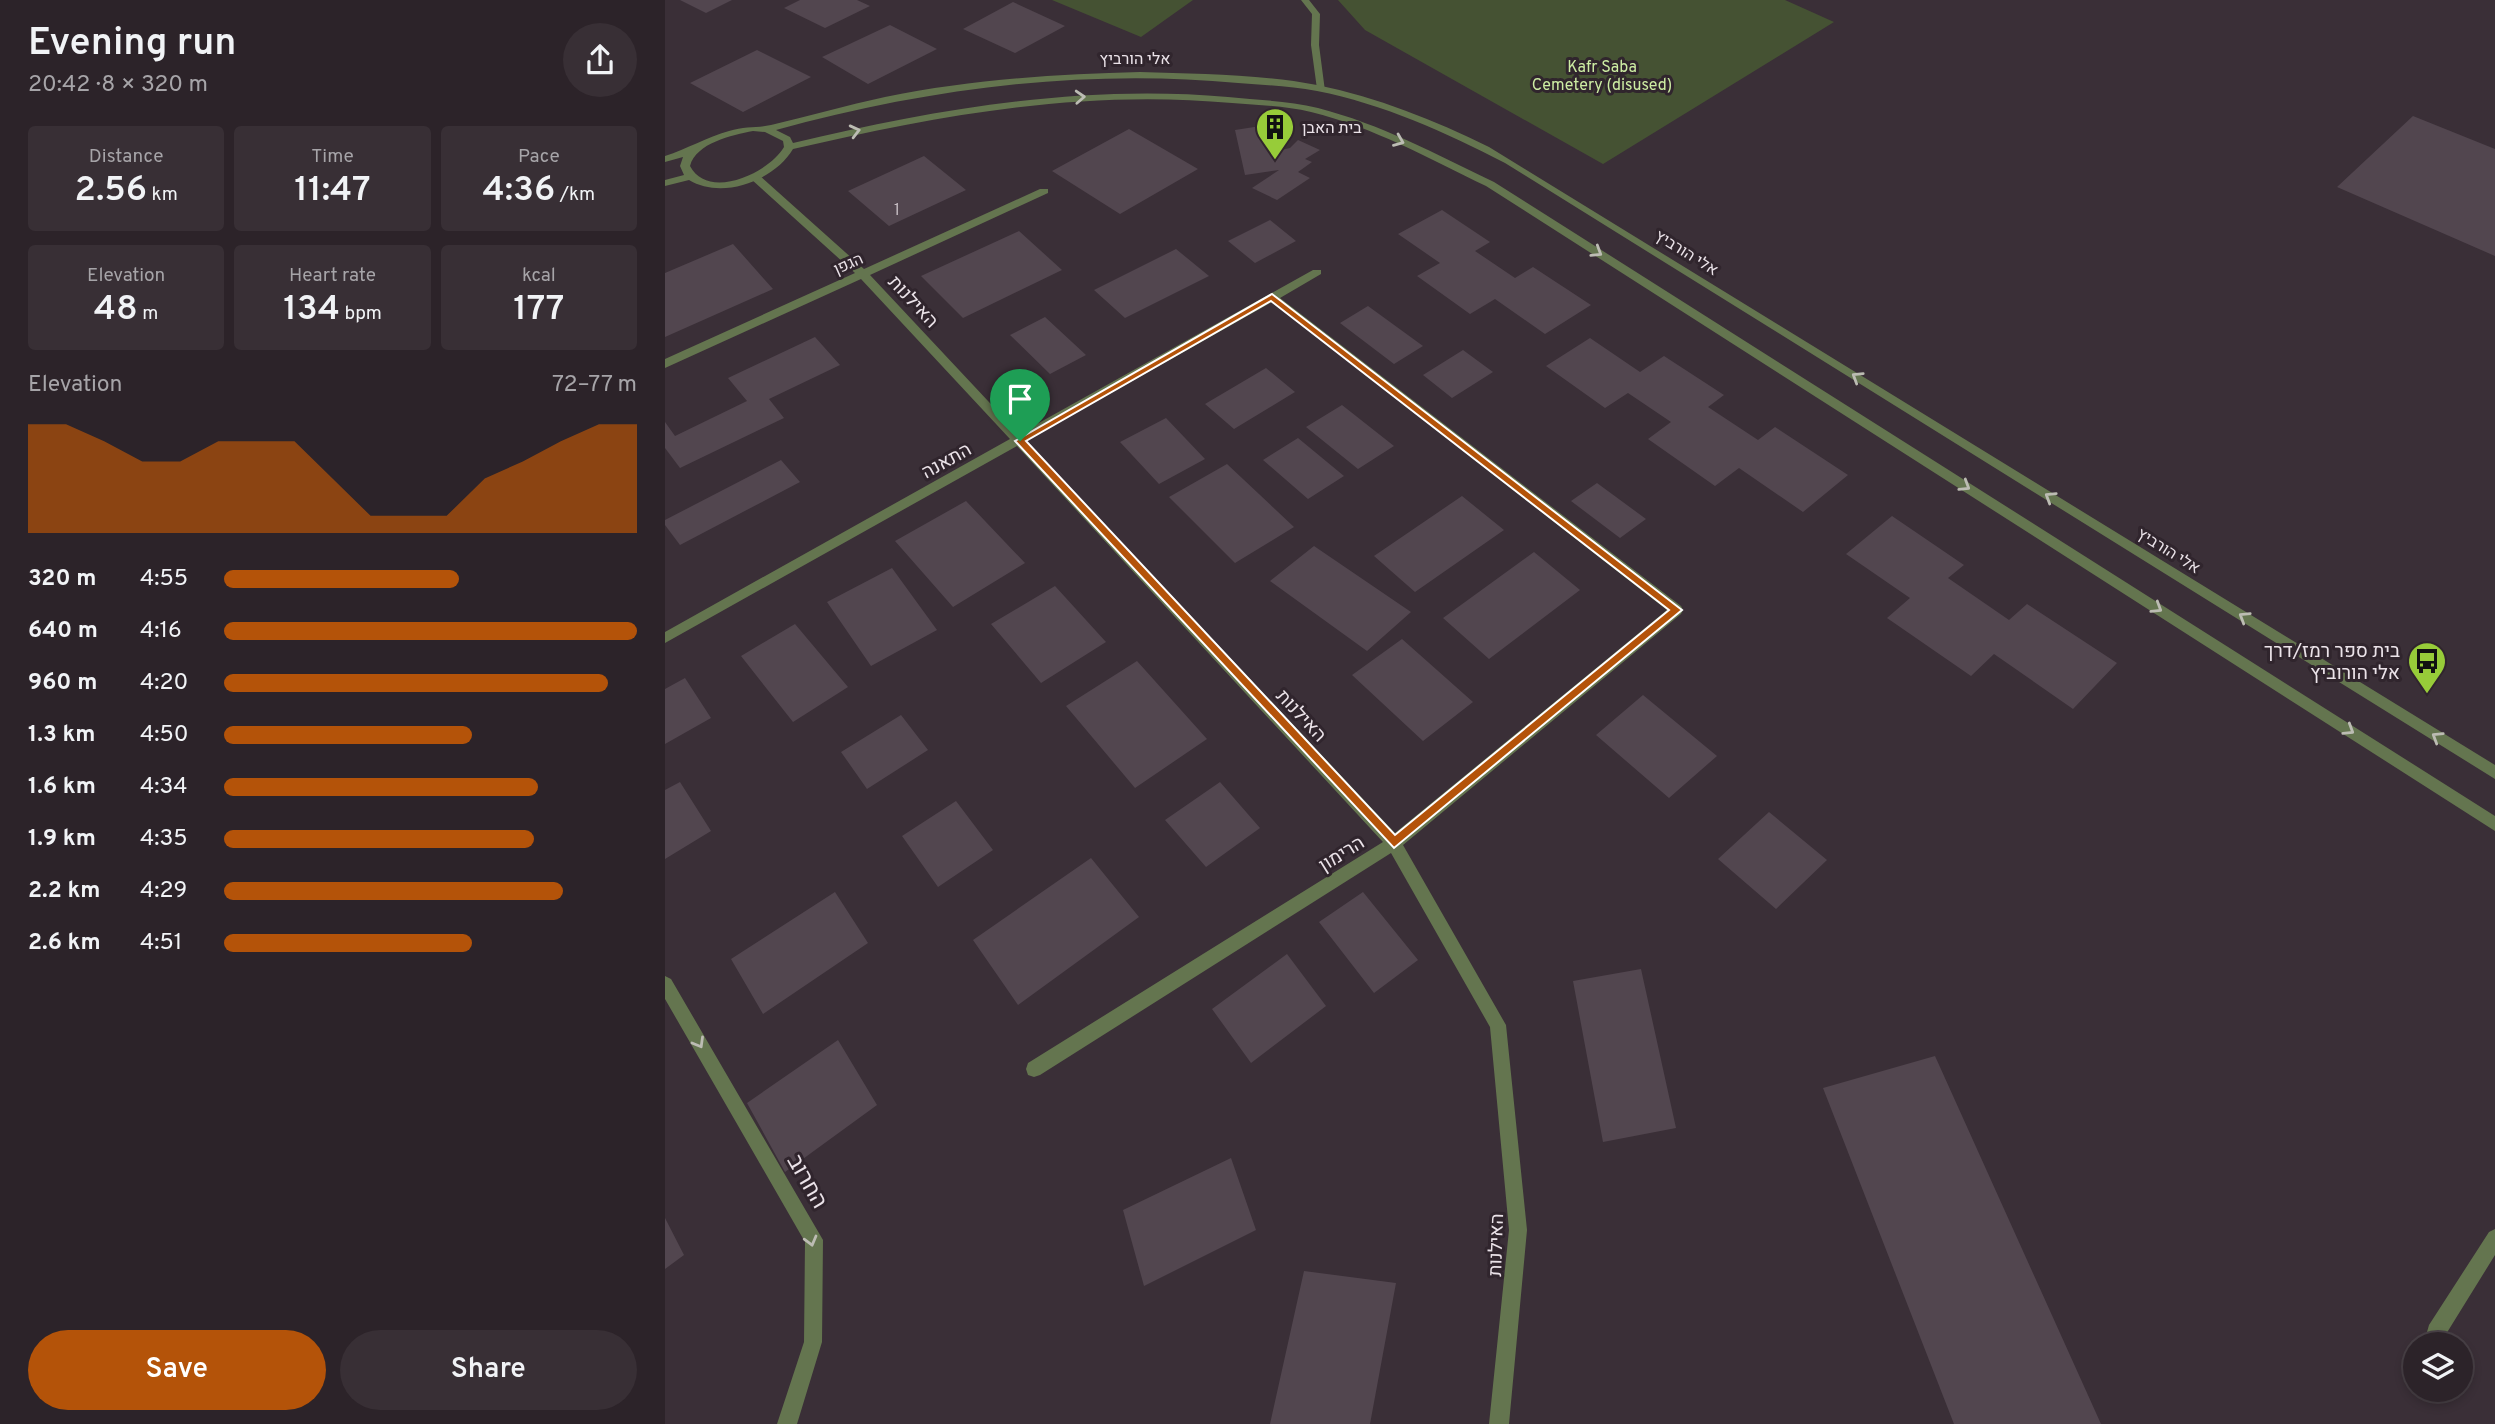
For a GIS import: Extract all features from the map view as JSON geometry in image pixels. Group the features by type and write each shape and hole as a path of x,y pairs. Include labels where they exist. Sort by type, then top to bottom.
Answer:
{"street":[{"path":"1305,0 1316,14 1315,46 1322,89"},
{"name":"אלי הורביץ","path":"665,159 694,150 705,142 736,130 768,129 859,105 939,91 1082,76 1140,73 1230,78 1322,89 1386,106 1446,128 1508,161 2495,773"},
{"name":"אלי הורביץ","path":"789,147 879,125 961,111 1034,100 1114,95 1213,97 1314,110 1400,141 1490,184 2495,824"},
{"path":"694,150 687,160 686,168 691,176 711,184 755,177 779,163 789,147 787,139 768,129"},
{"path":"665,183 691,176"},
{"name":"האילנות","path":"755,177 863,274 1394,843 1498,1025 1518,1230 1500,1424"},
{"name":"הגפן","path":"665,364 1044,191"},
{"name":"התאנה","path":"665,638 1317,272"},
{"name":"הרימון","path":"1034,1069 1394,843 1676,610 1272,297"},
{"name":"החרוב","path":"665,984 814,1240 813,1342 787,1424"},
{"path":"2436,1332 2495,1238"}],"green space":[{"path":"1052,0 1193,0 1141,37"},
{"name":"Kafr Saba Cemetery (disused)","path":"1338,0 1785,0 1834,22 1603,164 1365,30"}],"building":[{"path":"680,0 732,0 706,13"},
{"path":"800,0 857,0 870,6 825,28 784,8"},
{"path":"1013,2 1065,26 1015,53 963,29"},
{"path":"890,25 937,49 868,84 822,57"},
{"path":"757,50 811,77 743,112 690,83"},
{"path":"2413,116 2495,149 2495,256 2337,187"},
{"name":"בית האבן","path":"1274,124 1281,150 1290,148 1298,140 1320,150 1305,159 1312,162 1298,172 1310,178 1277,200 1252,188 1279,170 1245,175 1235,130"},
{"path":"1129,129 1198,169 1120,214 1052,171"},
{"path":"924,156 966,190 889,226 848,191"},
{"path":"1442,210 1490,242 1475,251 1515,278 1533,267 1591,305 1545,334 1495,299 1470,314 1417,276 1440,263 1398,234"},
{"path":"1270,220 1296,241 1255,263 1228,241"},
{"path":"1019,231 1062,270 963,318 921,276"},
{"path":"733,244 773,289 665,337 665,273"},
{"path":"1176,249 1209,276 1125,318 1094,290"},
{"path":"1368,306 1423,346 1394,364 1340,323"},
{"path":"1045,317 1086,355 1050,374 1010,335"},
{"path":"815,337 840,365 769,399 784,418 680,468 665,448 665,422 675,436 747,401 728,378"},
{"path":"1590,338 1640,372 1664,356 1724,395 1708,407 1758,440 1775,427 1848,475 1803,512 1739,468 1715,486 1648,439 1671,422 1628,393 1605,408 1546,366"},
{"path":"1463,350 1493,372 1452,398 1423,375"},
{"path":"1266,368 1295,392 1234,429 1205,404"},
{"path":"1342,405 1394,446 1358,469 1306,427"},
{"path":"1166,418 1205,459 1159,484 1120,442"},
{"path":"1298,438 1344,476 1308,499 1263,460"},
{"path":"781,460 800,482 680,545 665,525 665,520"},
{"path":"1227,464 1294,527 1235,563 1169,497"},
{"path":"1597,483 1646,519 1620,538 1571,501"},
{"path":"1462,496 1504,530 1415,592 1374,556"},
{"path":"966,501 1025,563 953,607 895,541"},
{"path":"1892,516 1964,565 1948,578 2009,620 2027,604 2117,663 2073,709 1994,654 1971,676 1887,618 1910,598 1846,554"},
{"path":"1314,546 1411,612 1367,651 1270,581"},
{"path":"1534,552 1580,590 1489,659 1443,618"},
{"path":"892,568 937,630 871,666 827,602"},
{"path":"1055,586 1106,642 1041,683 991,624"},
{"path":"795,624 848,687 793,722 741,656"},
{"path":"1402,639 1473,702 1423,741 1352,675"},
{"path":"1137,661 1207,739 1135,788 1066,706"},
{"path":"685,678 711,718 665,744 665,689"},
{"path":"1643,695 1717,756 1669,798 1596,735"},
{"path":"901,715 928,750 867,789 841,752"},
{"path":"680,782 711,831 665,859 665,790"},
{"path":"1220,782 1260,828 1206,867 1165,820"},
{"path":"956,801 993,850 938,887 902,836"},
{"path":"1769,812 1827,860 1776,909 1718,859"},
{"path":"1091,858 1139,917 1018,1005 973,940"},
{"path":"835,892 868,943 763,1014 731,959"},
{"path":"1363,892 1418,960 1374,993 1319,922"},
{"path":"1287,954 1326,1006 1251,1063 1212,1009"},
{"path":"1641,969 1676,1128 1603,1142 1573,981"},
{"path":"838,1040 877,1105 785,1172 747,1103"},
{"path":"1935,1056 2101,1424 1954,1424 1823,1088"},
{"path":"1231,1158 1256,1230 1144,1286 1123,1210"},
{"path":"665,1218 684,1255 665,1269"},
{"path":"1304,1271 1396,1283 1370,1424 1270,1424"}],"place":[{"name":"בית האבן","path":"1275,161"},
{"name":"בית ספר רמז/דרך אלי הורוביץ","path":"2427,695"}],"route":[{"path":"1272,297 1676,610 1394,843 1020,441 1272,297"}]}
